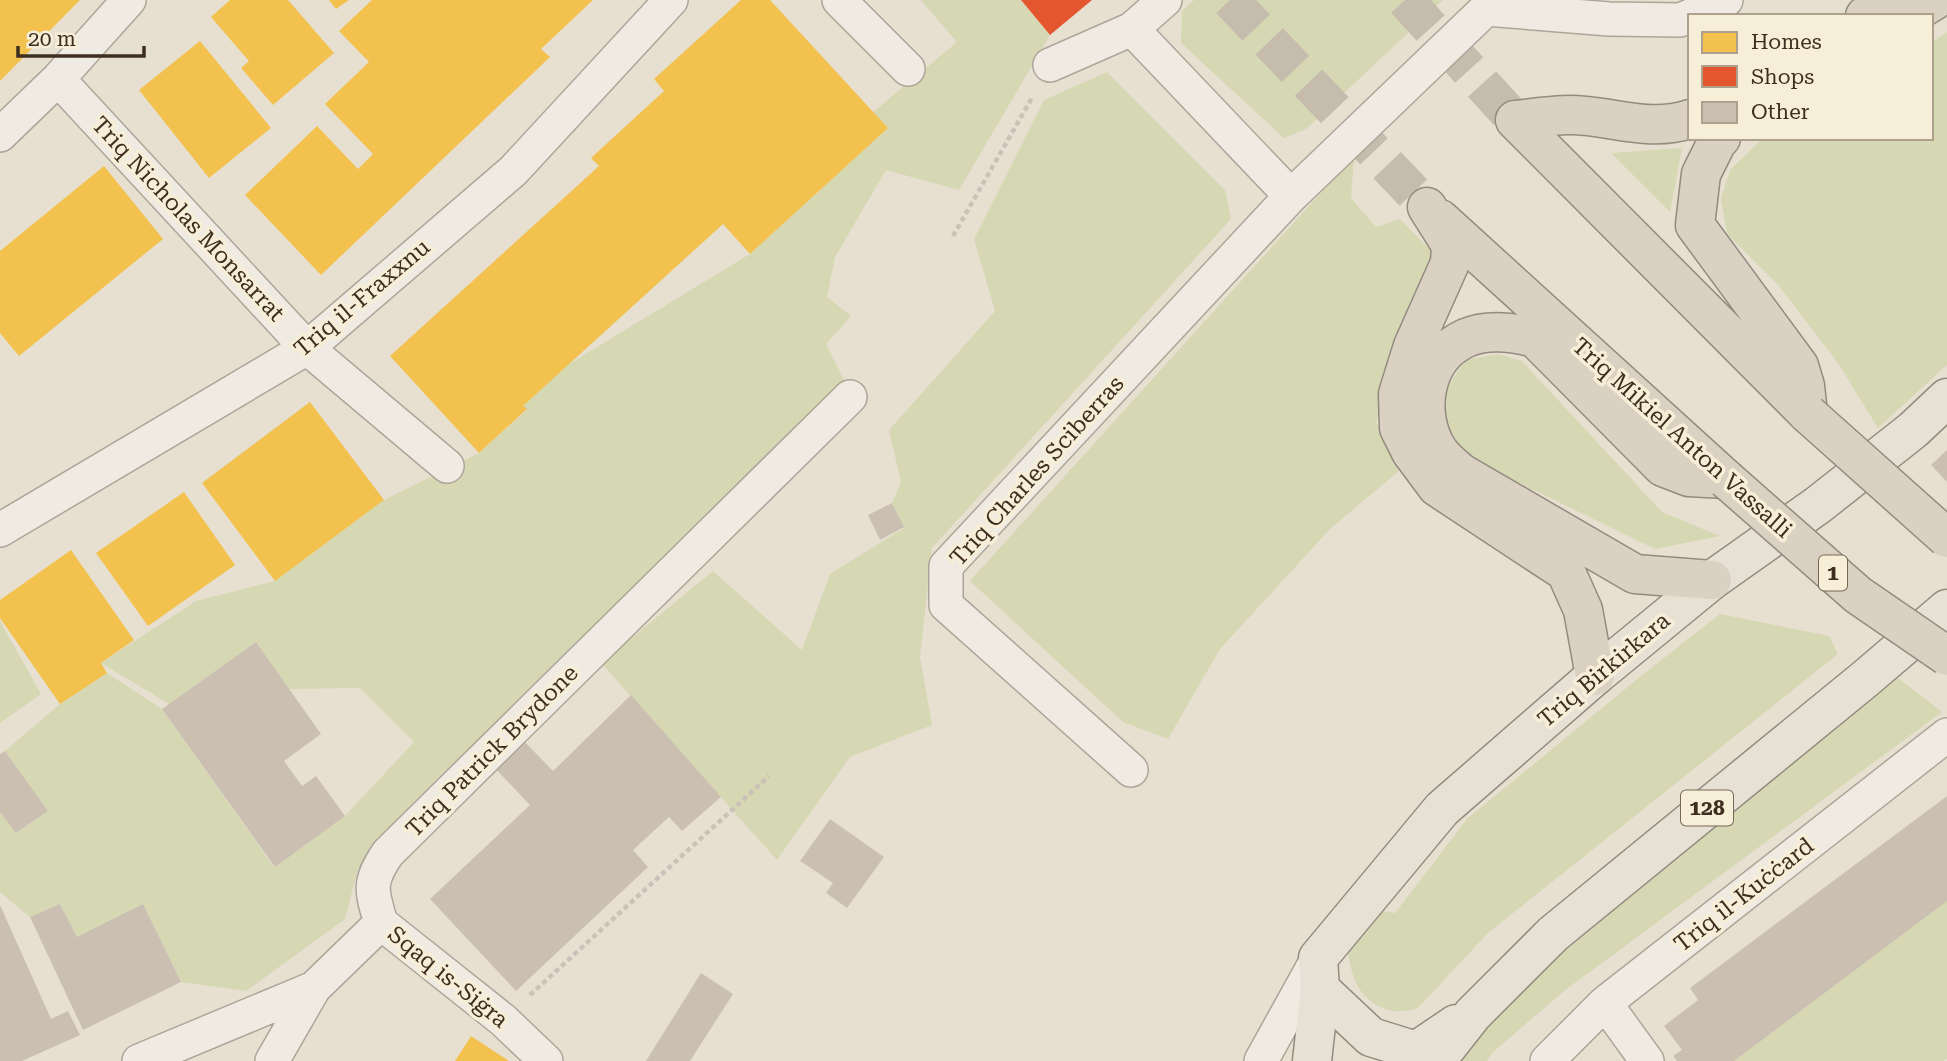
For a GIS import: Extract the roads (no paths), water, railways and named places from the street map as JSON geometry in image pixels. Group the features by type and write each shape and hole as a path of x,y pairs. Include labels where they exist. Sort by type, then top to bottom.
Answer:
{"highway":[{"path":"1869,14 1894,0"},
{"path":"1912,14 1935,0"},
{"path":"1688,120 1677,123 1632,124 1571,114 1515,120 1808,414 1947,538"},
{"path":"1719,140 1701,174 1695,225 1799,366 1805,386 1808,414"},
{"name":"Triq Mikiel Anton Vassalli","path":"1595,676 1583,610 1566,572 1437,487 1411,452 1399,428 1398,394 1413,345 1450,263 1451,245 1427,207 1726,479 1858,595 1947,656"},
{"path":"1712,580 1635,575 1461,473 1439,452 1428,428 1425,401 1432,375 1446,352 1464,338 1492,332 1535,338 1662,467 1689,477 1726,479"}],"main road":[{"name":"Triq Birkirkara","path":"1319,973 1442,809 1595,676 1712,580 1818,505 1913,430 1947,398"},
{"name":"128","path":"1436,1061 1473,1014 1553,934 1947,609"},
{"name":"128","path":"1319,973 1371,1037 1416,1051 1473,1014"},
{"path":"1312,1061 1319,973"}],"street":[{"path":"0,135 58,79 129,0"},
{"name":"Triq il-Fraxxnu","path":"0,530 307,348 513,171 671,0"},
{"path":"839,0 908,69"},
{"path":"1050,65 1132,29 1165,0"},
{"name":"Triq Charles Sciberras","path":"1694,14 1726,0"},
{"name":"Triq Charles Sciberras","path":"1131,769 946,605 946,566 1291,196 1486,9 1609,19 1680,20 1688,17"},
{"path":"1132,29 1291,196"},
{"name":"Triq Nicholas Monsarrat","path":"58,79 307,348 447,466"},
{"name":"Triq Patrick Brydone","path":"381,923 372,892 376,871 388,853 850,397"},
{"name":"Triq il-Kuċċard","path":"1547,1061 1605,1003 1947,735"},
{"path":"272,1061 314,988 381,923"},
{"name":"Sqaq is-Siġra","path":"381,923 503,1020 546,1061"},
{"path":"1261,1061 1319,973"},
{"path":"139,1061 314,988"},
{"path":"1605,1003 1647,1061"}],"tunnel":[{"path":"1230,0 1427,207"},
{"path":"1405,0 1515,120"}]}
